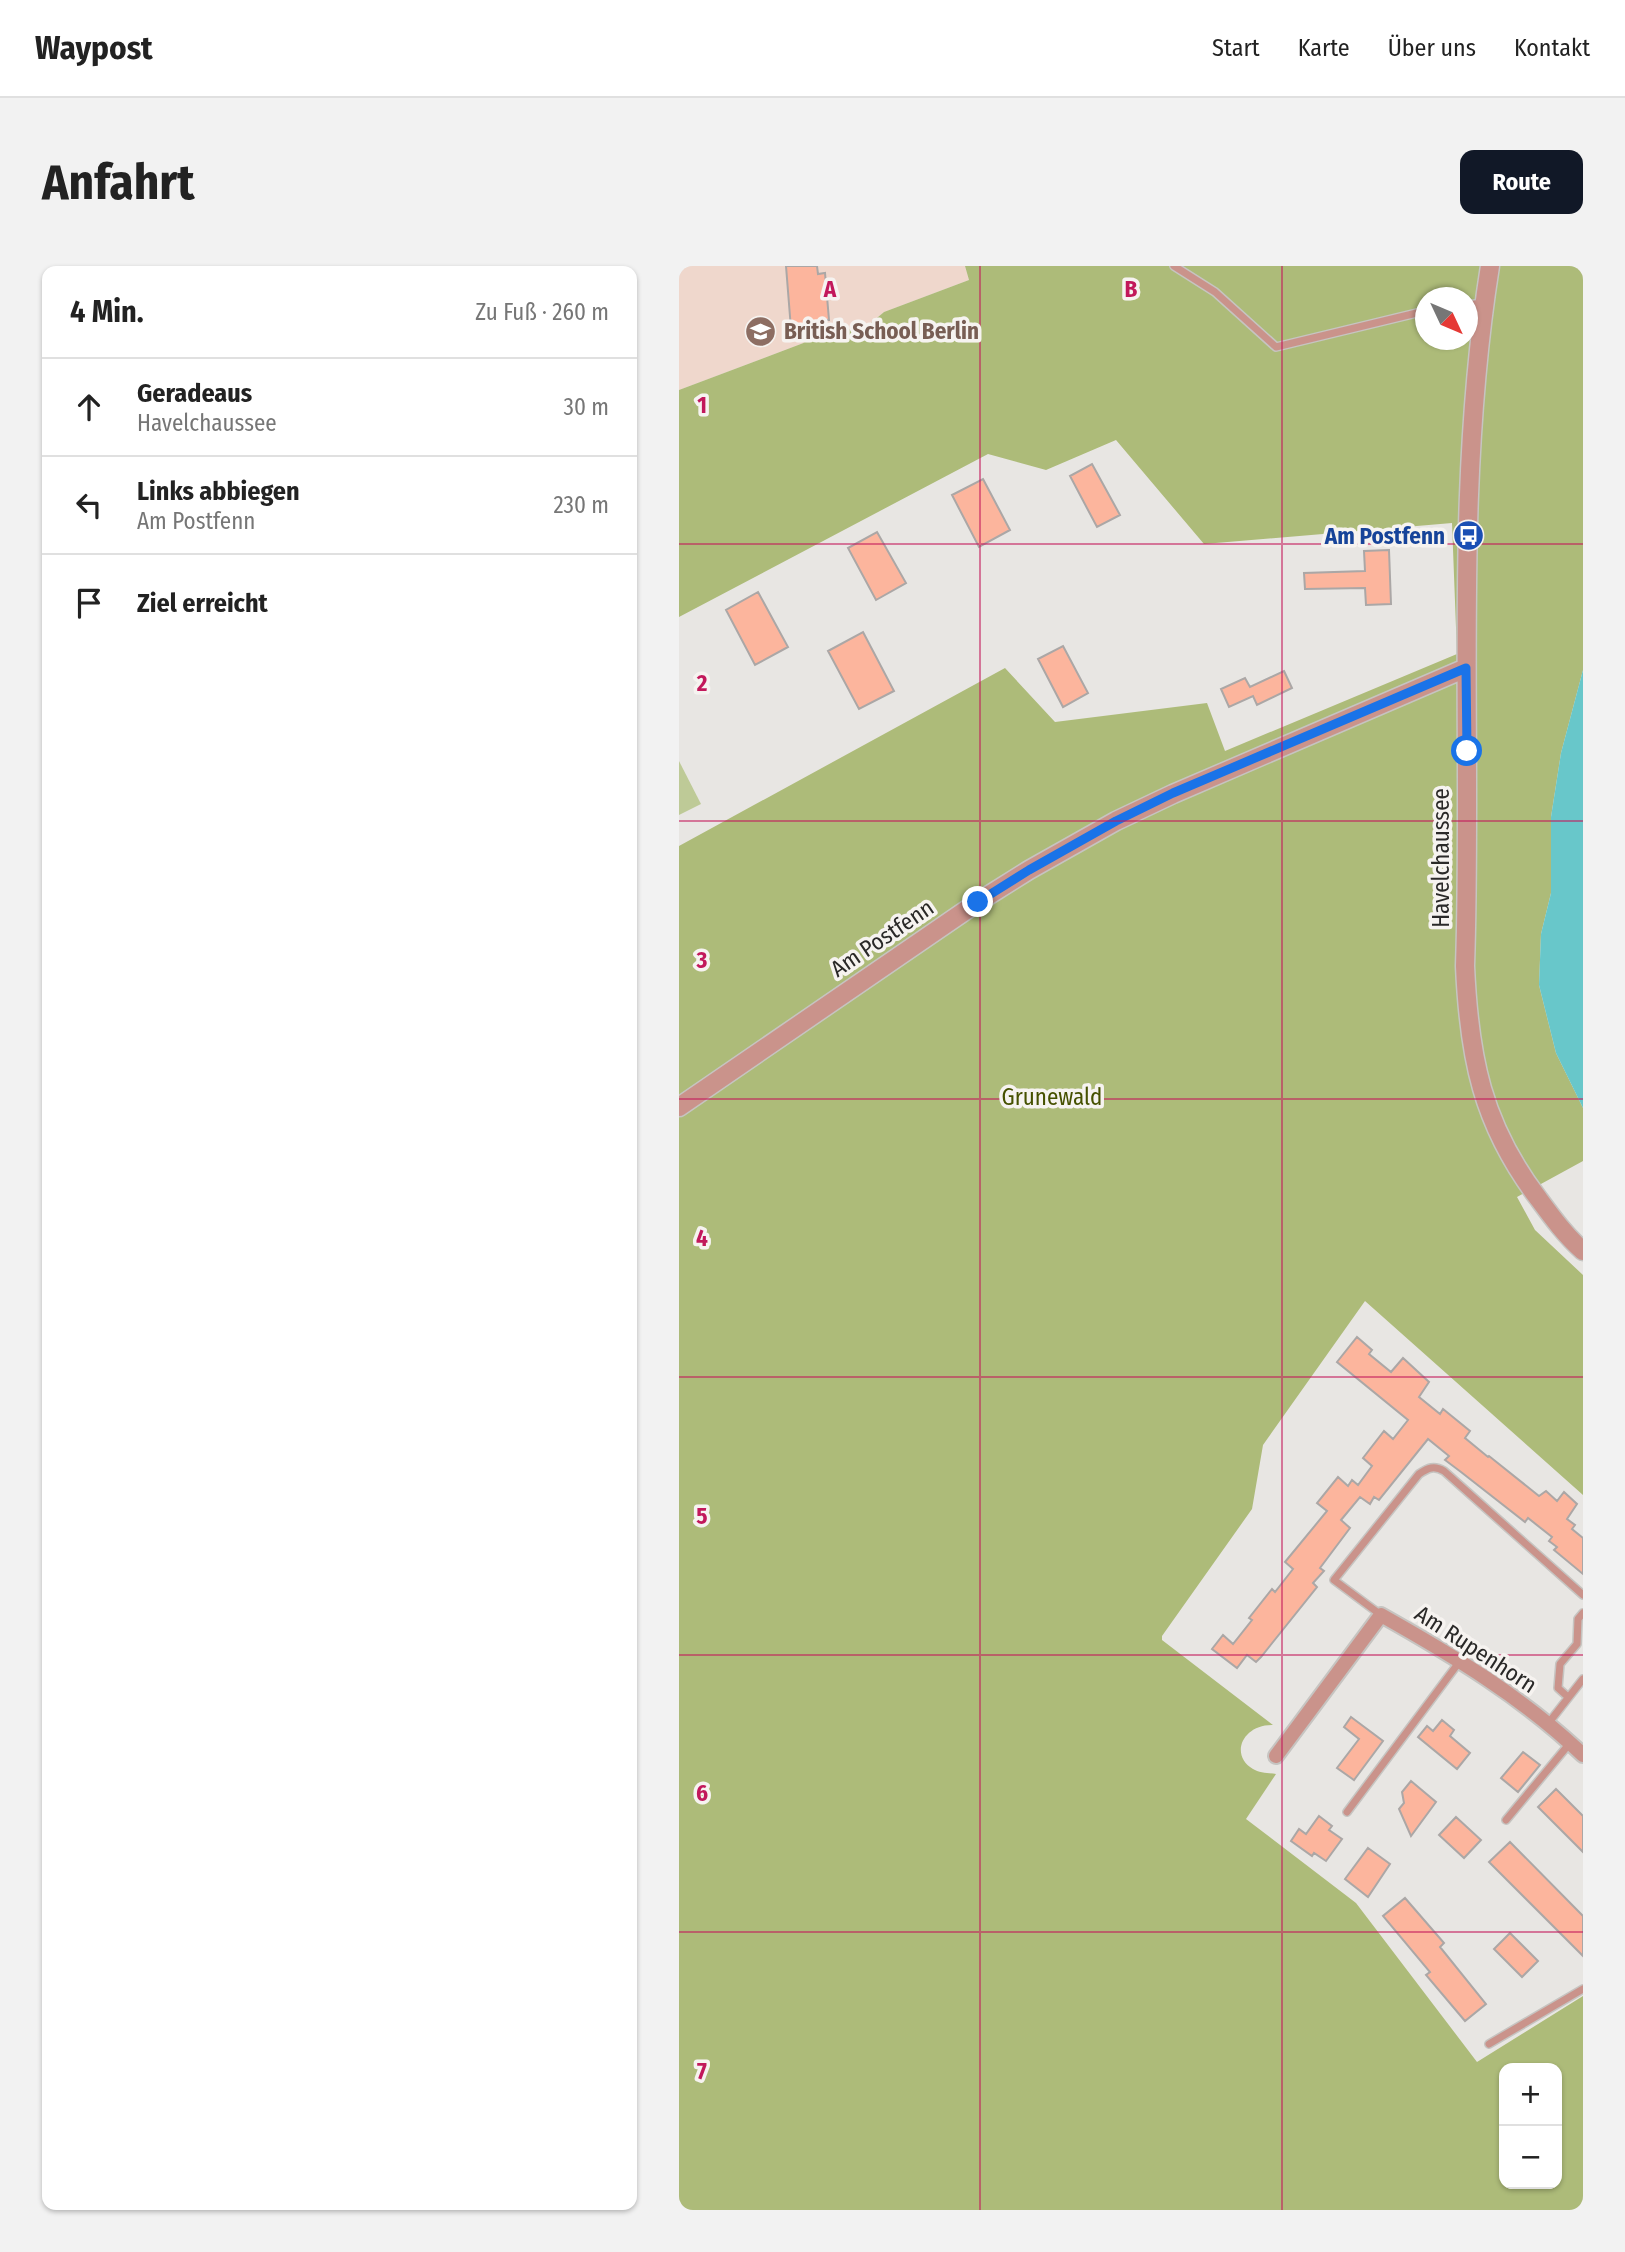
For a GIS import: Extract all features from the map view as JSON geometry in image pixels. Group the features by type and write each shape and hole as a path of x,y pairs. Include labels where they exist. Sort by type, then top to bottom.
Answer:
{"street":[{"name":"Havelchaussee","path":"1478,299 1490,266"},
{"name":"Havelchaussee","path":"1474,350 1466,668 1467,1016 1476,1066 1492,1121 1515,1168 1566,1236 1583,1251"},
{"name":"Am Postfenn","path":"679,1107 978,902 1116,821 1173,793 1466,668"},
{"name":"Am Rupenhorn","path":"1276,1756 1381,1615 1505,1691 1583,1755"}],"lane":[{"path":"1174,266 1216,292 1276,347 1415,314"},
{"path":"1381,1615 1334,1580 1419,1474 1428,1468 1437,1467 1583,1595"},
{"path":"1569,1697 1558,1688 1560,1664 1577,1644 1578,1619 1583,1613"},
{"path":"1347,1812 1460,1661"},
{"path":"1547,1725 1583,1679"},
{"path":"1506,1820 1570,1743"},
{"path":"1489,2044 1583,1989"}],"shaded area":[{"name":"British School Berlin","path":"679,266 965,266 969,280 884,312 871,323 814,339 679,390"}],"green space":[{"name":"Grunewald","path":"965,266 1583,266 1583,670 1561,753 1551,817 1551,893 1541,934 1539,985 1556,1053 1583,1108 1583,1161 1517,1197 1535,1230 1583,1275 1583,1495 1365,1301 1263,1445 1252,1509 1162,1636 1162,1640 1273,1725 1254,1729 1243,1741 1241,1749 1246,1763 1258,1771 1276,1774 1246,1819 1356,1903 1477,2062 1583,1996 1583,2210 679,2210 679,846 1005,668 1055,722 1207,703 1225,751 1457,654 1452,523 1204,544 1116,440 1046,470 988,454 679,617 679,390 814,339 871,323 884,312 969,280"},
{"path":"679,761 701,804 679,815"}],"water":[{"path":"1583,670 1583,1108 1556,1053 1539,985 1541,934 1551,893 1551,817 1561,753"}],"building":[{"name":"British School Berlin","path":"786,266 817,266 818,274 825,273 829,320 822,320 822,326 791,329"},
{"path":"1092,464 1120,515 1097,527 1070,476"},
{"path":"983,479 1010,530 979,547 952,495"},
{"path":"877,532 906,583 876,600 848,548"},
{"path":"1389,550 1391,604 1366,605 1365,588 1305,589 1304,573 1365,571 1364,551"},
{"path":"758,592 788,647 755,665 726,610"},
{"path":"863,632 894,691 859,709 828,651"},
{"path":"1063,646 1088,693 1063,707 1038,659"},
{"path":"1284,671 1292,688 1257,705 1253,696 1229,707 1221,689 1245,678 1250,687"},
{"path":"1357,1337 1372,1350 1369,1354 1391,1372 1403,1358 1429,1382 1419,1397 1440,1414 1443,1409 1470,1431 1465,1438 1539,1496 1546,1491 1557,1501 1564,1492 1577,1504 1567,1519 1575,1525 1572,1529 1583,1538 1583,1574 1554,1550 1557,1547 1549,1541 1552,1537 1528,1518 1525,1522 1445,1460 1449,1456 1428,1439 1379,1500 1374,1497 1370,1504 1360,1497 1341,1520 1350,1528 1320,1568 1324,1571 1313,1583 1317,1587 1261,1657 1256,1662 1247,1655 1237,1668 1212,1649 1223,1635 1233,1644 1272,1589 1275,1592 1293,1569 1285,1562 1327,1511 1317,1503 1338,1477 1348,1486 1352,1480 1358,1485 1372,1466 1363,1458 1384,1431 1393,1439 1408,1420 1337,1362"},
{"path":"1351,1717 1383,1741 1354,1780 1337,1768 1359,1739 1344,1727"},
{"path":"1442,1720 1454,1730 1450,1736 1470,1753 1457,1769 1418,1737 1427,1726 1433,1731"},
{"path":"1523,1752 1540,1765 1518,1792 1501,1778"},
{"path":"1411,1781 1436,1802 1411,1836 1399,1809 1404,1803 1402,1792"},
{"path":"1556,1789 1583,1816 1583,1852 1538,1807"},
{"path":"1319,1816 1332,1826 1329,1830 1342,1839 1326,1861 1314,1853 1312,1856 1291,1841 1299,1829 1306,1834"},
{"path":"1456,1817 1481,1840 1464,1858 1439,1835"},
{"path":"1510,1842 1583,1916 1583,1956 1489,1862"},
{"path":"1368,1848 1390,1864 1368,1897 1345,1879"},
{"path":"1405,1898 1444,1943 1440,1947 1486,2004 1465,2021 1426,1975 1430,1972 1383,1916"},
{"path":"1510,1933 1538,1961 1522,1977 1494,1949"}],"place":[{"name":"British School Berlin","path":"761,331"},
{"name":"Am Postfenn","path":"1468,536"}],"route":[{"path":"978,902 1116,821 1173,793 1466,668 1467,751"}]}
